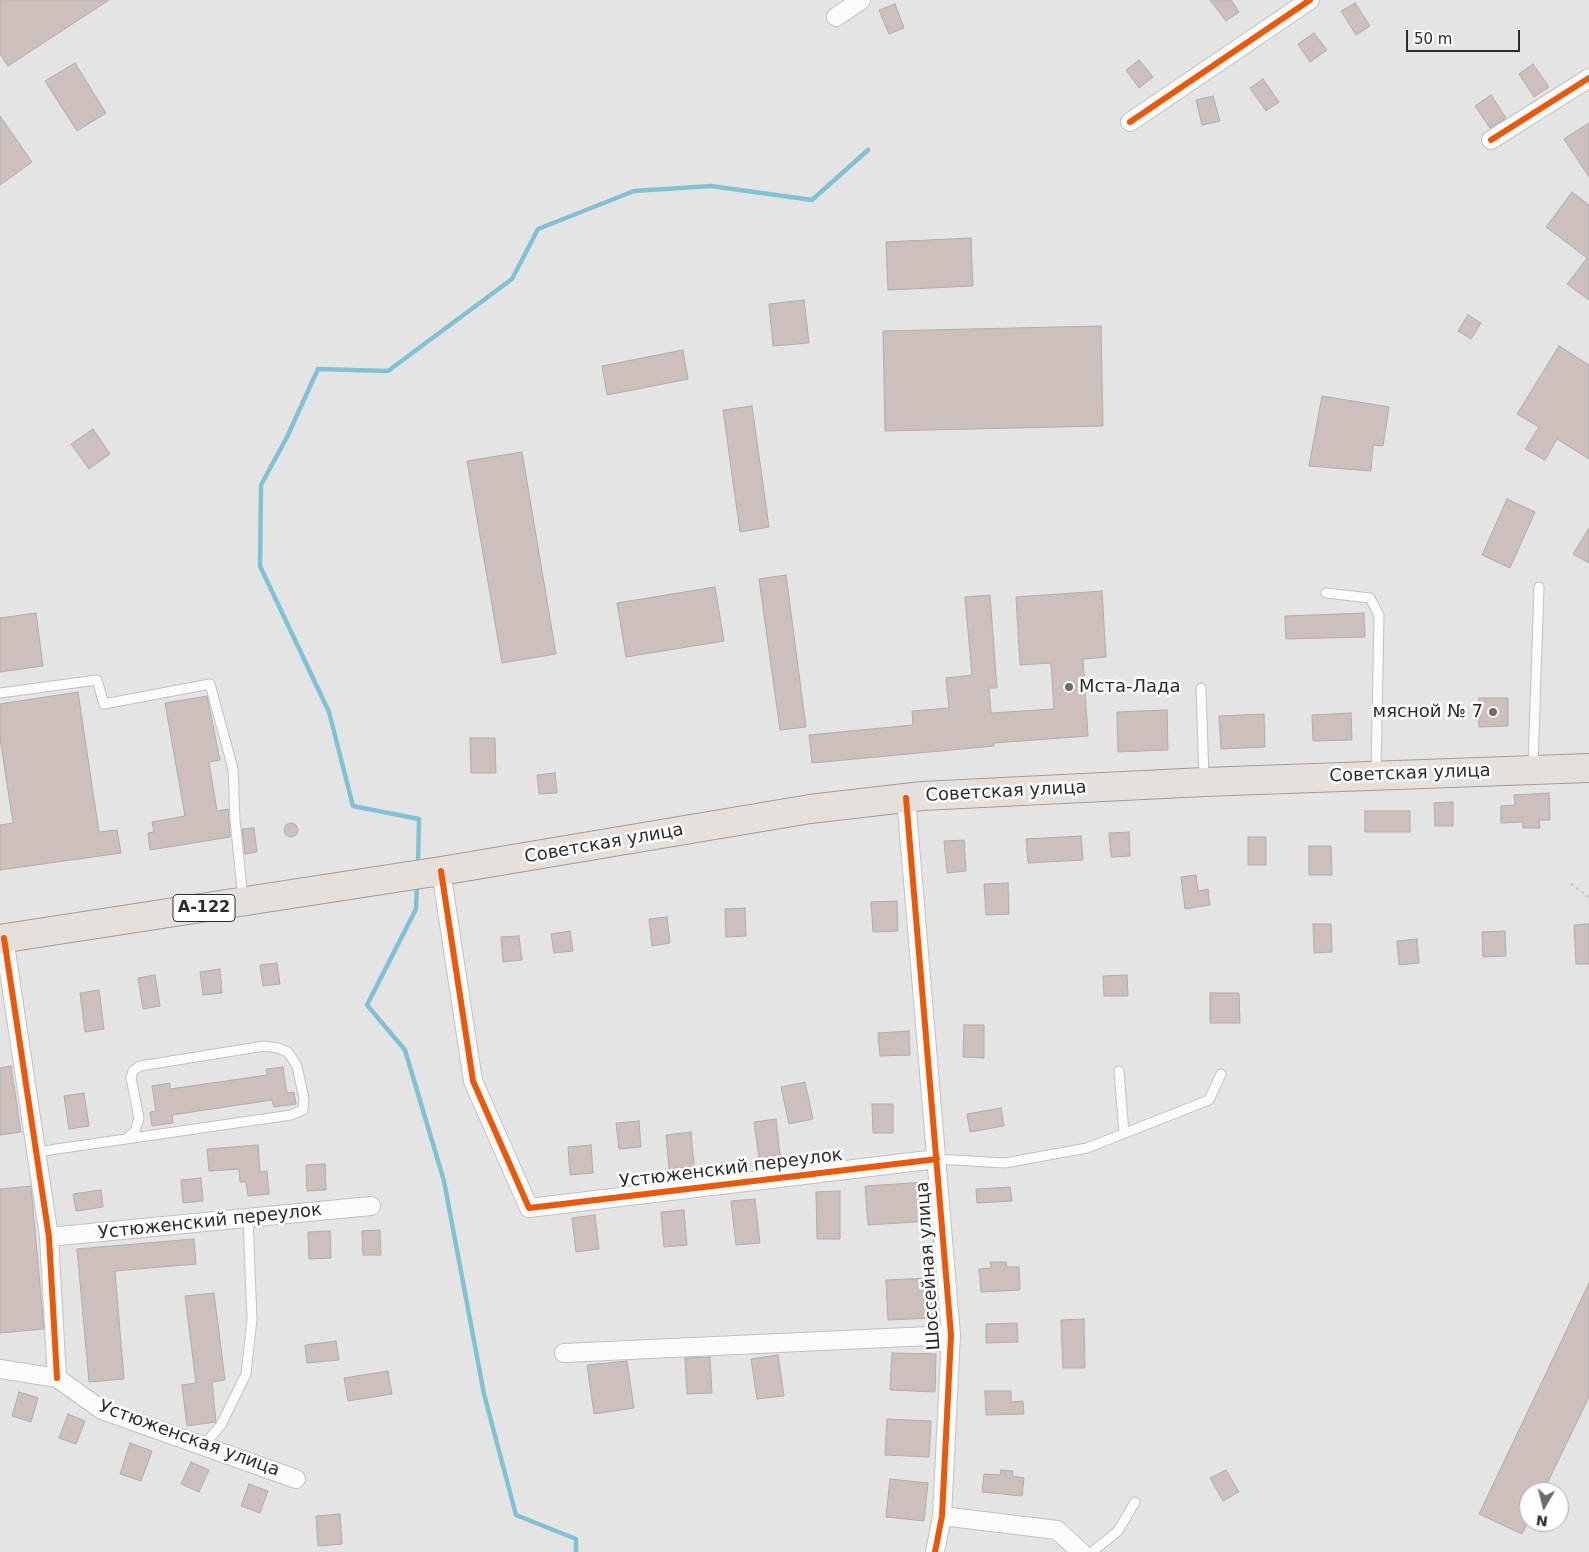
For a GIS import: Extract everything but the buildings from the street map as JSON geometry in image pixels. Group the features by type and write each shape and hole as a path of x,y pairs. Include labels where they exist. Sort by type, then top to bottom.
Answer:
{"main road":[{"name":"Советская улица","path":"2,938 425,874 810,809 906,798 1204,782 1589,768"}],"street":[{"path":"836,17 861,0"},
{"path":"1130,122 1310,0"},
{"path":"1491,140 1589,78"},
{"name":"Шоссейная улица","path":"906,798 951,1335 942,1516 935,1552"},
{"name":"Устюженский переулок","path":"425,874 473,1081 529,1208 936,1159"},
{"path":"2,938 49,1237 56,1378"},
{"name":"Устюженский переулок","path":"49,1237 371,1206"},
{"path":"564,1353 951,1335"},
{"name":"Устюженская улица","path":"0,1369 56,1378 102,1410 296,1479"},
{"path":"942,1516 1056,1530 1081,1552"}],"lane":[{"path":"1533,769 1539,587"},
{"path":"1326,593 1370,598 1379,616 1376,776"},
{"path":"0,693 98,680 104,704 210,684 233,769 235,820 244,902"},
{"path":"1201,688 1204,782"},
{"path":"36,1152 291,1115 303,1110 304,1099 297,1066 288,1052 264,1046 140,1066 133,1071 131,1078 139,1118 135,1131 126,1138"},
{"path":"1119,1071 1124,1133"},
{"path":"936,1159 1005,1163 1087,1148 1209,1100 1221,1074"},
{"path":"202,1446 221,1425 246,1374 252,1319 248,1218"},
{"path":"1092,1552 1118,1531 1135,1502"}],"path":[{"path":"1571,884 1589,897"}],"waterway":[{"path":"418,866 419,819 353,806 329,712 260,566 261,485 287,437 318,369 388,371 512,279 538,229 634,191 711,186 812,200 868,150"},
{"path":"417,883 416,909 367,1005 405,1050 444,1181 484,1394 516,1515 576,1539 576,1552"}],"cycle path":[{"path":"1130,122 1310,0"},
{"path":"1491,140 1589,78"},
{"path":"906,798 951,1335 942,1516 935,1552"},
{"path":"441,871 473,1081 529,1208 937,1159"},
{"path":"4,938 49,1237 57,1378"}],"place":[{"name":"Мста-Лада","path":"1069,687"},
{"name":"мясной № 7","path":"1493,712"}]}
